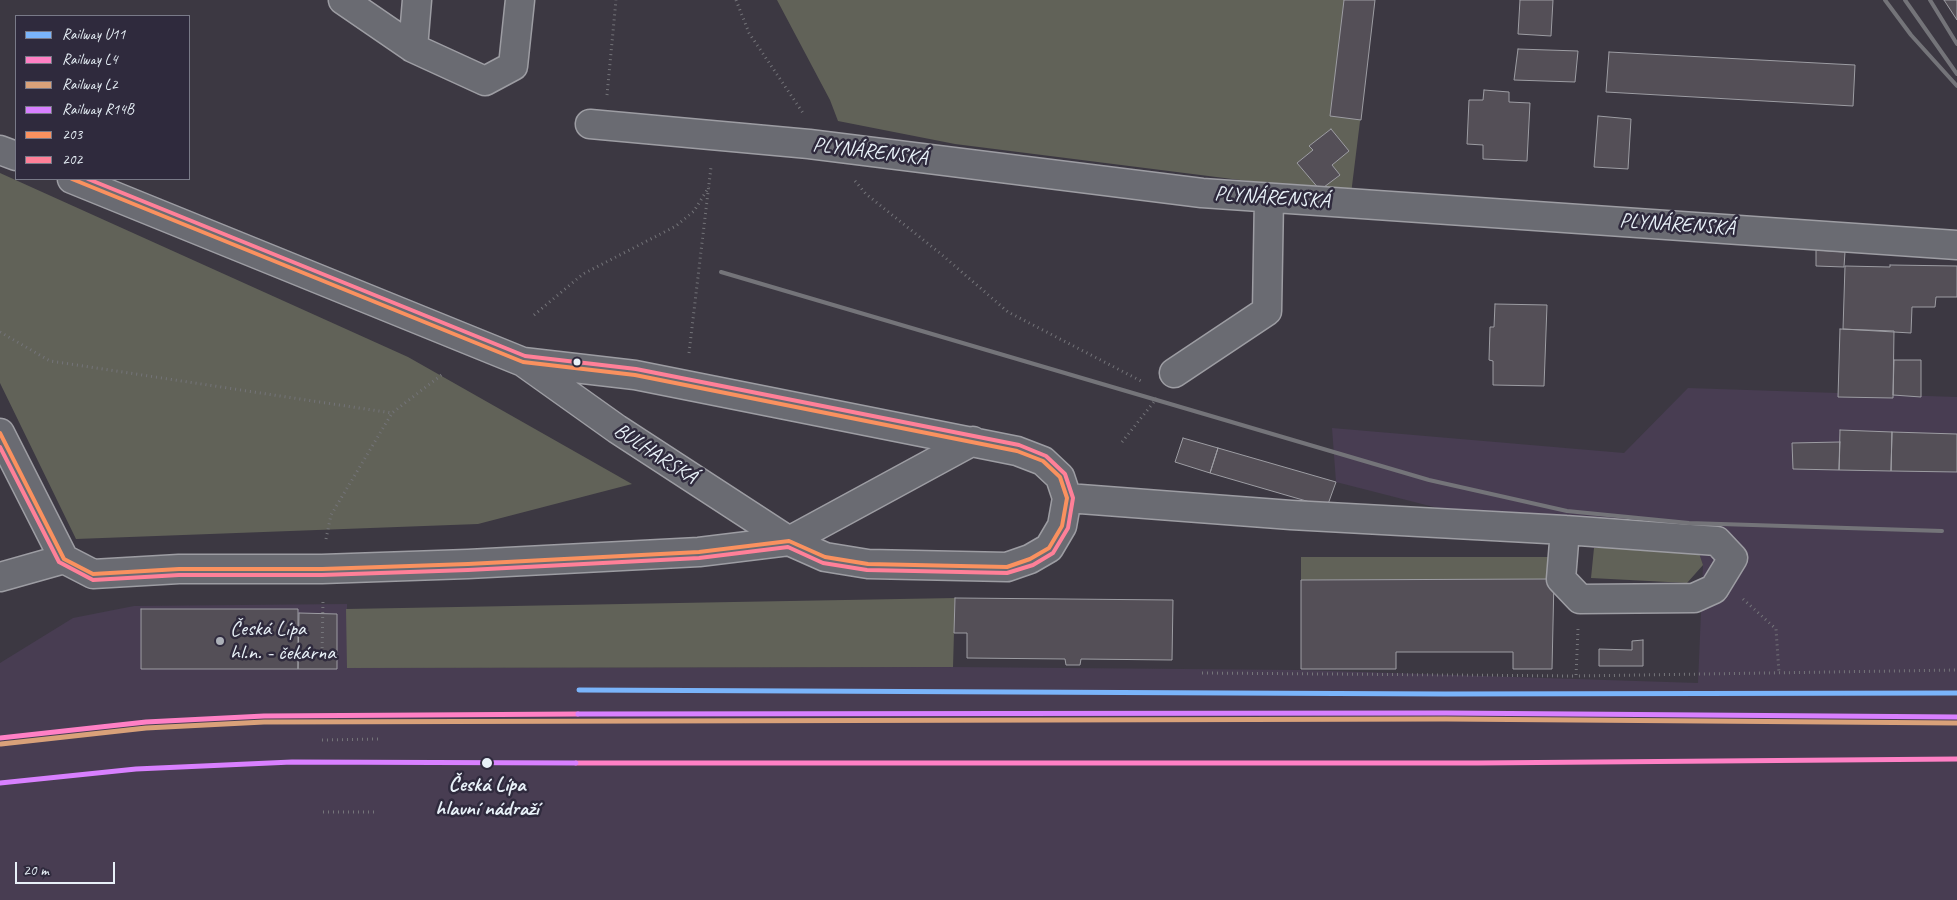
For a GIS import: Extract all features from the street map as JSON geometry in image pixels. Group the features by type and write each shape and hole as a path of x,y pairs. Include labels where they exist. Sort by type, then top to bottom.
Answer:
{"street":[{"path":"413,48 417,0"},
{"path":"353,3 413,48 485,81 513,66 520,0"},
{"name":"PLYNÁRENSKÁ","path":"597,125 826,146 1192,192 1957,244"},
{"path":"0,150 15,156"},
{"name":"BULHARSKÁ","path":"74,180 523,362 617,429 790,541 825,558 868,564 1007,567 1030,559 1049,548 1062,526 1067,498 1060,477 1043,461 1016,451 634,375 523,362"},
{"path":"1168,382 1267,311 1269,198"},
{"path":"0,432 64,558 93,574 179,569 322,569 699,552 790,541 973,441"},
{"path":"1067,498 1291,515 1565,530 1717,541 1733,558 1714,589 1694,598 1580,599 1562,579 1565,530"},
{"path":"0,576 64,558"}],"path":[{"path":"597,125 616,0"},
{"path":"736,0 750,33 826,146 866,194 941,254 1008,312 1168,382 1122,442"},
{"path":"689,353 715,137"},
{"path":"534,316 583,274 676,226 694,211 709,187"},
{"path":"0,332 50,361 392,413"},
{"path":"325,542 330,515 392,413 444,373"},
{"path":"1714,589 1746,600 1776,629 1779,673"},
{"path":"274,654 322,655 322,599"},
{"path":"1576,676 1580,599"},
{"path":"1202,673 1576,676 1957,670"},
{"path":"322,740 378,739"},
{"path":"323,812 374,812"}],"shaded area":[{"path":"777,0 1375,0 1351,194 955,144 838,121 830,100"},
{"path":"0,173 408,357 632,484 478,524 76,539 0,383"},
{"path":"1688,388 1957,397 1957,900 0,900 0,663 73,618 134,606 347,604 347,668 953,667 1300,670 1698,683 1703,565 1697,547 1594,548 1336,482 1332,428 1624,453"},
{"path":"1697,547 1703,565 1687,583 1591,578 1594,548"},
{"path":"1301,557 1554,557 1554,579 1301,580"},
{"path":"955,598 953,667 347,668 346,609"}],"building":[{"path":"1344,0 1375,0 1361,120 1330,116"},
{"path":"1520,0 1553,0 1551,36 1518,34"},
{"path":"1944,0 1957,0 1957,20"},
{"path":"1518,49 1578,51 1575,82 1514,80"},
{"path":"1609,52 1855,65 1853,106 1606,92"},
{"path":"1484,90 1509,92 1509,102 1530,103 1527,161 1483,159 1483,145 1467,144 1469,100 1483,100"},
{"path":"1598,116 1631,119 1628,169 1594,167"},
{"path":"1331,129 1349,151 1332,165 1340,175 1320,190 1297,163 1313,150 1309,146"},
{"path":"1816,250 1845,252 1844,267 1816,266"},
{"path":"1890,265 1957,266 1957,297 1936,297 1935,307 1912,307 1911,333 1843,329 1845,266 1890,267"},
{"path":"1495,304 1547,305 1544,386 1493,385 1493,361 1489,360 1490,327 1494,327"},
{"path":"1840,329 1894,331 1893,398 1838,397"},
{"path":"1894,360 1921,360 1921,397 1893,395"},
{"path":"1840,430 1892,432 1891,471 1839,470"},
{"path":"1892,432 1957,434 1957,472 1891,471"},
{"path":"1183,438 1218,448 1210,473 1175,462"},
{"path":"1840,442 1839,470 1793,469 1792,443"},
{"path":"1218,448 1336,482 1327,507 1210,473"},
{"path":"1554,579 1552,669 1513,669 1513,652 1396,652 1396,669 1301,669 1301,580"},
{"path":"955,598 1173,600 1172,660 1081,659 1080,665 1066,665 1065,659 967,658 967,633 954,633"},
{"name":"Česká Lípa hl.n. - čekárna","path":"141,609 298,609 298,669 141,669"},
{"path":"299,613 337,614 337,669 298,669"},
{"path":"1643,640 1643,666 1599,666 1599,649 1632,650 1632,641"}],"railway":[{"path":"1885,0 1911,35 1957,86"},
{"path":"1905,0 1957,74"},
{"path":"1930,0 1957,44"},
{"path":"721,272 1429,480 1567,511 1689,523 1942,531"}],"rail line":[{"name":"U11","path":"579,690 1445,694 1957,693"},
{"name":"R14B","path":"578,714 1446,713 1957,717"},
{"name":"L4","path":"0,738 146,722 264,716 578,714"},
{"name":"L2","path":"1,744 146,728 264,722 1446,719 1957,723"},
{"name":"L4","path":"576,763 1478,763 1957,759"},
{"name":"R14B","path":"0,783 136,769 292,762 576,763"}],"transit line":[{"name":"203","path":"0,433 64,559 93,574 179,569 322,569 468,564 699,552 789,541 825,557 868,564 1007,567 1030,559 1049,548 1062,526 1067,498 1060,477 1043,461 1017,451 635,375 523,362 74,180"},
{"name":"202","path":"0,447 59,562 93,580 179,575 322,575 468,570 699,558 788,547 823,563 867,570 1007,573 1033,565 1053,553 1068,528 1073,498 1065,474 1046,456 1019,445 636,369 525,356 90,180"}],"place":[{"name":"Česká Lípa hl.n. - čekárna","path":"220,641"},
{"name":"Česká Lípa hlavní nádraží","path":"487,763"}]}
